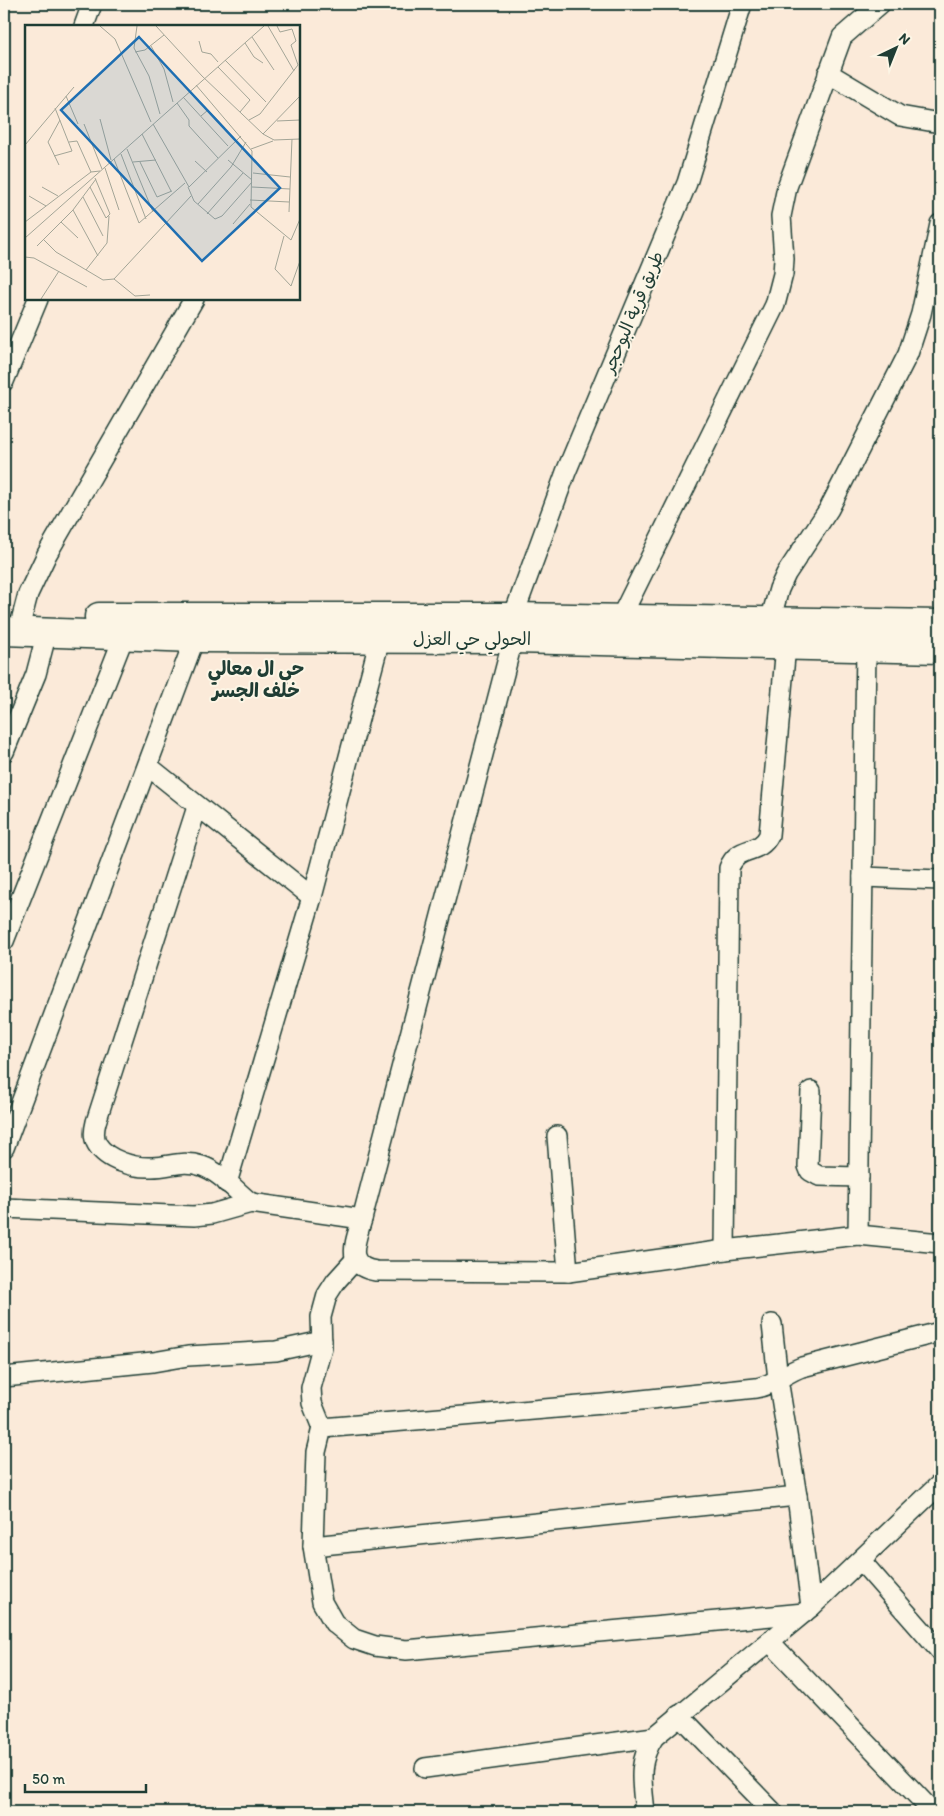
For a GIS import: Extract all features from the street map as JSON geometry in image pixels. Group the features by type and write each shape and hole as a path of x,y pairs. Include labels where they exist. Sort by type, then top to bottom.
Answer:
{"highway":[{"name":"الحولي حي العزل","path":"10,622 48,632 124,636 380,639 620,619 940,624"},
{"name":"الحولي حي العزل","path":"10,622 513,628 786,645 940,649"}],"street":[{"path":"84,25 92,4"},
{"name":"طريق قرية البوحجر","path":"355,1260 353,1252 513,628 566,472 687,183 742,4"},
{"path":"620,619 775,305 783,274 784,259 781,230 783,201 842,37 880,4"},
{"path":"828,73 900,116 940,123"},
{"path":"770,621 779,589 786,574 829,509 908,354 921,314 940,224"},
{"path":"4,382 38,300"},
{"path":"10,622 28,594 47,554 193,300"},
{"path":"4,752 36,674 48,632"},
{"path":"4,941 124,636"},
{"path":"4,1148 195,638"},
{"path":"227,1183 312,897 380,639"},
{"path":"725,1250 729,868 737,854 760,847 769,835 786,645"},
{"path":"858,1235 866,647"},
{"path":"148,766 312,897"},
{"path":"197,807 94,1133 97,1144 104,1152 128,1164 152,1168 175,1163 194,1164 210,1170 251,1203"},
{"path":"863,877 940,880"},
{"path":"812,1091 808,1166 810,1171 814,1175 819,1176 859,1177"},
{"path":"557,1136 568,1272"},
{"path":"4,1208 194,1216 212,1214 251,1203 362,1219"},
{"path":"807,1610 406,1650 376,1646 354,1638 334,1623 322,1602 313,1546 316,1452 322,1428 311,1395 322,1341 321,1317 327,1295 336,1281 355,1260 360,1266 376,1271 568,1272 725,1250 858,1235 940,1243"},
{"path":"772,1324 778,1379 797,1496 807,1610"},
{"path":"322,1428 603,1404 766,1386 792,1370 940,1332"},
{"path":"4,1377 153,1362 188,1356 276,1351 322,1341"},
{"path":"645,1812 642,1763 646,1749 654,1737 807,1610 861,1561 940,1484"},
{"path":"313,1546 797,1496"},
{"path":"861,1561 940,1651"},
{"path":"770,1642 933,1812"},
{"path":"679,1716 773,1812"},
{"path":"425,1768 654,1737"}],"district":[{"name":"حي ال معالي خلف الجسر","path":"256,679"}]}
